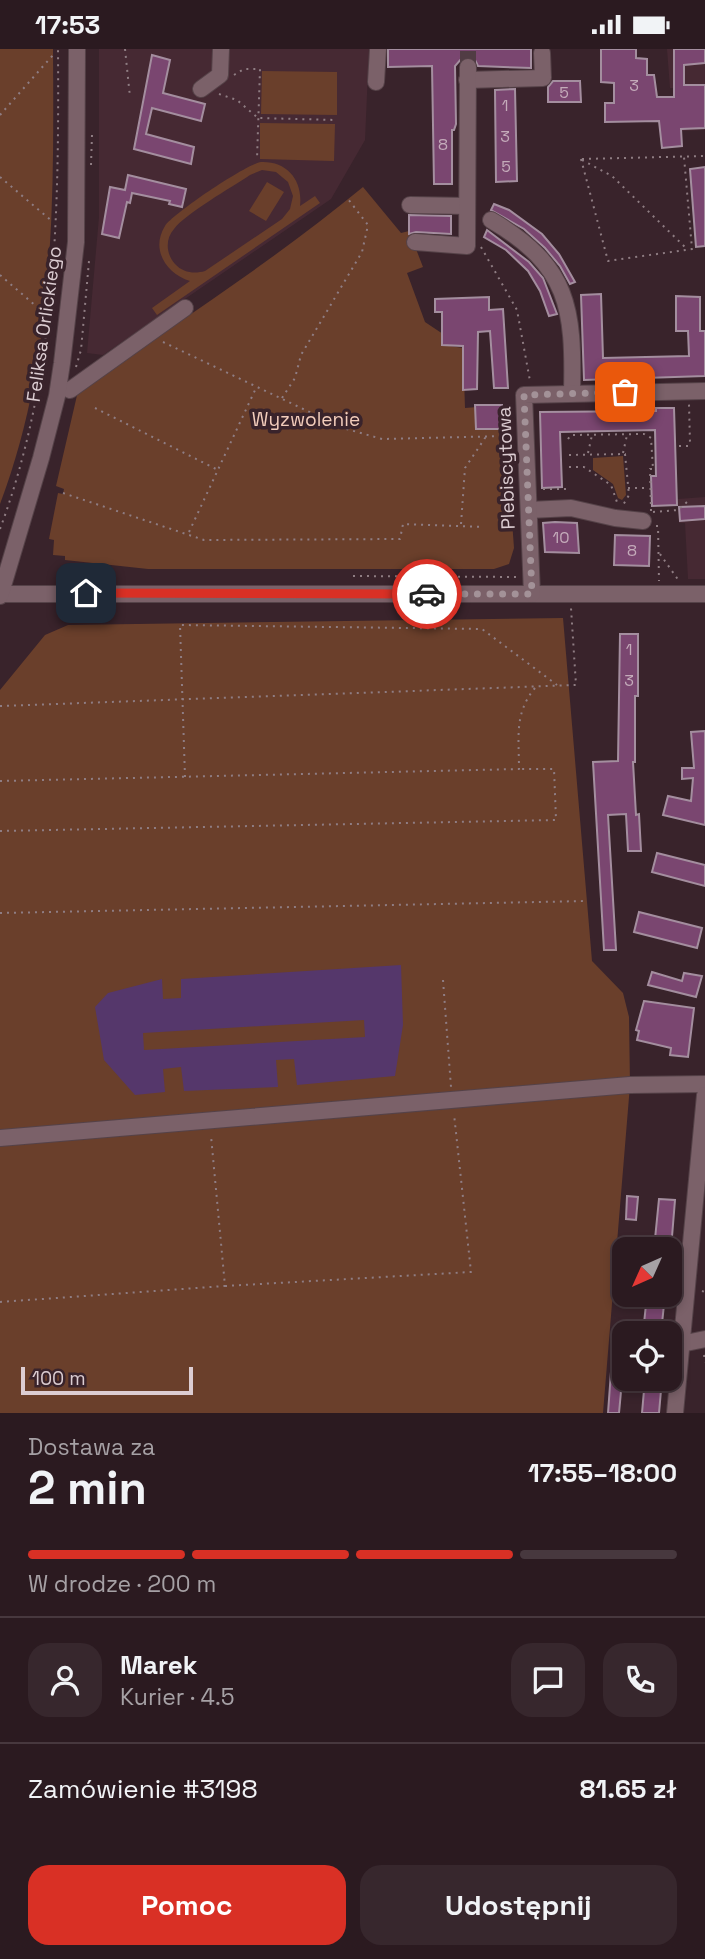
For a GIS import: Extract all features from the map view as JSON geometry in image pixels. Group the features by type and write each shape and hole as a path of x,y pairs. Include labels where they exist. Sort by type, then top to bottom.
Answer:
{"street":[{"name":"Feliksa Orlickiego","path":"1,595 57,396 68,322 76,242 77,49"},
{"path":"211,82 221,49"},
{"path":"376,82 377,49"},
{"path":"415,242 473,244 467,206 467,73 543,78 542,53"},
{"path":"410,205 467,206"},
{"path":"491,220 528,245 541,258 562,294 573,334 572,393"},
{"path":"71,390 185,308"},
{"path":"544,394 705,391"},
{"name":"Plebiscytowa","path":"532,594 524,395 544,394"},
{"path":"529,510 571,508 621,513 643,520"},
{"path":"1,595 705,594"},
{"path":"0,1137 630,1085 705,1084"},
{"path":"682,1337 700,1207 705,1098"},
{"path":"682,1344 705,1339"},
{"path":"675,1413 677,1391"}],"path":[{"path":"0,529 31,425 51,305 59,182 58,49"},
{"path":"125,49 130,97"},
{"path":"0,115 53,55"},
{"path":"257,159 258,118 260,69 244,69 232,76 211,82 220,94 237,100 258,118 336,120"},
{"path":"91,165 92,135"},
{"path":"581,159 705,156"},
{"path":"581,159 608,261 692,249 684,157"},
{"path":"581,159 612,176 688,250"},
{"path":"0,177 53,222"},
{"path":"282,399 295,378 301,355 362,253 368,225 348,199"},
{"path":"473,244 517,310 531,386 542,389 544,394"},
{"path":"0,275 44,313"},
{"path":"156,339 343,428 382,439 507,436 485,438 465,468 461,526"},
{"path":"188,534 257,387"},
{"path":"679,446 688,446 690,443 689,399"},
{"path":"94,408 218,470"},
{"path":"568,439 571,435 644,433 651,438 654,469 650,469 651,512 678,510 687,502"},
{"path":"622,454 627,434"},
{"path":"588,454 592,435"},
{"path":"569,455 625,454 628,499 621,513"},
{"path":"569,467 584,467 611,485 621,513"},
{"path":"628,488 650,488"},
{"path":"538,489 570,489"},
{"path":"63,493 204,540 400,539 403,524 483,527"},
{"path":"659,553 680,582"},
{"path":"353,576 516,576"},
{"path":"0,706 576,685 570,601"},
{"path":"184,777 180,625 482,629 558,686"},
{"path":"519,769 520,714 524,701 536,687"},
{"path":"0,781 554,769 556,820 0,831"},
{"path":"0,913 587,901"},
{"path":"0,1302 471,1272 452,1100 443,980"},
{"path":"209,1120 225,1286"}],"shaded area":[{"path":"99,49 369,49 365,140 331,199 103,355 87,353 99,217"},
{"path":"667,49 705,49 705,130 680,131 679,88 670,88"},
{"path":"705,497 705,579 688,579 685,523 679,523 678,499"},
{"path":"401,965 403,1025 395,1076 297,1085 294,1059 276,1060 278,1087 184,1091 181,1067 163,1069 165,1092 135,1095 104,1060 95,1007 108,993 162,979 163,999 181,998 181,979","holes":["364,1020 365,1037 144,1050 143,1033"]}],"green space":[{"path":"0,49 53,49 53,165 48,279 41,336 32,393 0,504"},
{"path":"262,71 337,72 337,115 261,114"},
{"path":"260,123 335,124 334,161 260,159"},
{"path":"270,163 286,169 296,180 300,206 315,196 320,203 157,315 152,308 190,281 174,273 163,260 159,244 165,226 195,201 253,165","holes":["262,170 276,172 288,182 293,196 290,209 282,219 205,271 189,272 175,264 170,256 168,242 171,233 180,223 198,208 250,175"]},
{"path":"267,182 284,192 266,221 249,211"},
{"name":"Wyzwolenie","path":"363,187 401,233 409,231 423,267 407,273 425,322 443,334 443,345 463,348 465,408 502,405 502,429 507,429 507,436 498,450 508,465 514,548 509,564 494,569 148,569 65,560 65,556 53,555 54,540 49,539 58,493 63,494 64,489 56,486 78,391 258,267"},
{"path":"623,456 626,495 622,500 618,498 613,484 593,470 593,458"},
{"path":"563,618 592,961 623,993 629,1017 630,1085 617,1237 612,1237 612,1304 603,1413 0,1413 0,690 45,635 68,625"}],"building":[{"path":"388,49 531,49 531,68 478,66 474,58 469,57 462,58 455,66 456,124 452,130 452,184 434,184 432,66 388,67"},
{"path":"601,49 636,49 636,58 647,59 647,75 654,75 657,97 674,97 674,49 705,49 705,63 684,65 684,85 705,85 705,128 681,129 682,146 662,148 659,121 605,122 605,103 614,103 614,83 601,82"},
{"path":"152,55 170,60 163,93 205,104 201,121 152,108 146,134 194,147 191,164 134,149"},
{"path":"553,81 580,81 581,102 548,102 548,87"},
{"path":"515,89 517,181 496,182 495,90"},
{"path":"705,167 705,246 696,247 690,169"},
{"path":"128,175 186,189 182,207 169,204 170,201 132,193 130,203 127,202 119,238 102,234 110,187 125,190"},
{"path":"494,204 509,210 542,234 559,254 575,282 570,284 545,248 524,229 491,210"},
{"path":"409,215 451,216 451,234 409,234"},
{"path":"487,230 529,262 543,278 557,314 549,316 540,291 528,271 506,250 484,237"},
{"path":"601,294 603,358 689,356 688,331 676,331 676,296 700,297 700,331 705,331 705,376 584,380 581,295"},
{"path":"489,297 489,310 503,309 508,388 494,388 490,331 478,332 477,389 463,390 463,346 442,345 442,312 435,312 435,299"},
{"path":"475,405 502,405 502,429 476,429"},
{"path":"656,408 674,408 677,505 652,506 651,476 656,476 655,430 560,432 562,487 542,488 540,412 656,411"},
{"path":"705,506 705,519 680,521 679,507"},
{"path":"543,523 577,523 579,553 545,552"},
{"path":"615,535 650,536 649,566 614,565"},
{"path":"620,634 638,634 638,696 635,696 633,762 641,851 628,851 626,814 608,815 616,950 604,950 593,762 618,761"},
{"path":"705,731 705,825 663,815 668,796 691,801 693,778 682,779 682,768 694,768 691,732"},
{"path":"657,853 705,865 705,886 652,872"},
{"path":"639,912 702,928 697,948 634,932"},
{"path":"652,972 682,981 684,973 702,976 696,997 648,985"},
{"path":"644,1001 694,1008 688,1057 670,1055 671,1048 637,1040 639,1031 636,1030"},
{"path":"627,1196 638,1197 636,1220 626,1219"},
{"path":"659,1199 675,1200 672,1237 655,1237"},
{"path":"646,1307 664,1307 662,1321 644,1321"},
{"path":"612,1358 612,1391 621,1391 619,1413 608,1413"},
{"path":"644,1391 661,1391 659,1413 642,1413"}],"tunnel":[{"path":"468,49 468,67"}],"way so far":[{"path":"427,594 532,594 524,395 625,392"}],"route":[{"path":"86,593 427,594"}]}
